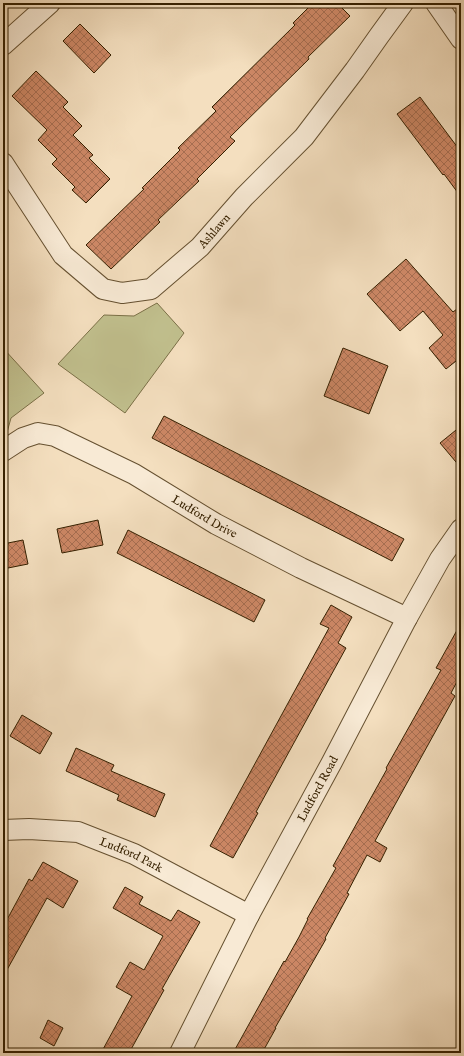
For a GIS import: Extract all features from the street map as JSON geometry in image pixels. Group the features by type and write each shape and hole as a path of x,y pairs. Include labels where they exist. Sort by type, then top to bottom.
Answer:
{"street":[{"path":"3,45 50,3"},
{"name":"Ashlawn","path":"3,163 63,255 103,288 122,293 151,289 200,247 244,197 304,137 356,70 403,3"},
{"path":"436,3 461,39"},
{"name":"Ludford Drive","path":"3,451 23,438 38,433 55,436 134,474 230,531 300,568 407,618"},
{"name":"Ludford Road","path":"180,1053 249,915 332,762 407,618 440,559 461,529"},
{"name":"Ludford Park","path":"3,830 29,829 78,832 134,854 249,915"}],"shaded area":[{"path":"157,303 184,333 125,413 58,364 104,315 134,316"},
{"path":"3,348 44,393 11,418 6,436 3,439"}],"building":[{"path":"313,3 337,3 350,16 230,137 235,141 197,179 199,181 158,220 160,222 111,269 86,245 144,189 142,188 180,150 178,148 216,111 212,107 295,25 293,23"},
{"path":"80,24 111,55 94,73 63,41"},
{"path":"36,71 68,102 63,107 82,126 73,135 93,155 89,158 110,179 86,203 72,190 75,187 52,164 57,159 38,140 47,130 12,96"},
{"path":"420,97 461,152 461,197 397,114"},
{"path":"406,259 453,312 461,306 461,357 446,369 429,348 443,335 423,311 400,331 367,294"},
{"path":"343,348 388,366 369,414 324,396"},
{"path":"164,416 404,539 392,561 152,438"},
{"path":"461,426 461,468 440,443"},
{"path":"98,520 103,545 62,553 57,529"},
{"path":"128,530 265,600 254,622 117,553"},
{"path":"23,540 28,564 3,569 3,544"},
{"path":"331,605 352,617 338,643 346,648 256,812 258,813 233,858 210,846 329,628 320,624"},
{"path":"461,623 461,674 451,693 455,696 375,841 387,848 380,862 367,855 347,893 349,894 325,938 326,939 262,1053 233,1053 299,937 307,919 336,868 333,866 441,670 436,668"},
{"path":"22,715 52,733 40,754 10,736"},
{"path":"76,748 114,765 111,771 165,794 155,817 117,800 119,795 66,771"},
{"path":"43,862 78,881 63,908 47,898 3,977 3,927 29,879 32,881"},
{"path":"125,887 143,897 139,904 171,921 178,910 200,922 162,989 164,990 129,1053 101,1053 132,996 116,987 130,962 144,970 163,936 113,908"},
{"path":"48,1020 63,1028 54,1046 40,1038"}]}
